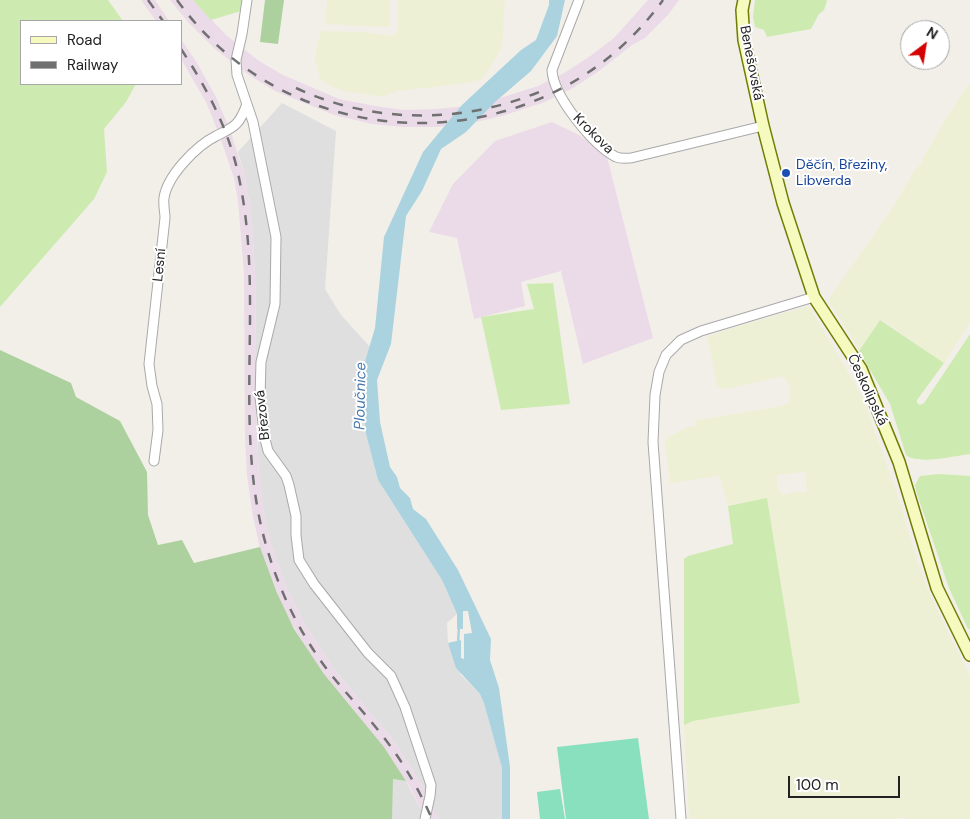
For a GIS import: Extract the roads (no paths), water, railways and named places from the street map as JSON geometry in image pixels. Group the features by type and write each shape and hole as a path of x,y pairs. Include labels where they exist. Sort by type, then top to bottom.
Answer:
{"main road":[{"name":"Benešovská","path":"744,0 742,10 744,40 763,126"},
{"name":"Českolipská","path":"763,126 783,203 814,296 861,369 899,462 936,588 970,655"}],"street":[{"name":"Březová","path":"247,0 236,60 237,76 253,122 276,237 275,304 261,362 260,397 265,439 268,451 286,476 290,485 296,516 299,560 314,584 368,653 391,676 405,707 431,786 424,819"},
{"name":"Krokova","path":"579,0 552,70 552,77 560,96 581,126 611,154 618,158 632,158 763,126"},
{"name":"Lesní","path":"154,461 158,430 157,411 149,364 165,217 164,198 169,184 186,160 215,137 233,128 244,113 247,104"},
{"path":"681,819 653,442 655,394 659,372 666,355 681,340 701,331 814,296"}],"water":[{"path":"549,0 565,0 557,36 531,71 495,102 466,132 441,149 422,191 406,216 391,344 377,380 380,422 390,467 397,477 400,488 410,498 413,509 426,519 458,570 491,639 490,660 499,688 510,767 510,819 502,819 502,768 484,703 480,694 456,668 448,643 461,640 461,658 464,659 464,634 472,633 468,611 463,611 463,629 457,629 457,614 442,580 378,480 366,434 361,375 375,328 384,237 423,152 462,105 521,50 536,40 549,5"}],"waterway":[{"path":"458,643 459,626"}],"railway":[{"path":"148,0 162,20"},
{"path":"177,0 227,54 286,92 352,115 420,123 488,115 554,92 613,54 663,0"},
{"path":"182,51 200,79 224,127 239,178 246,223 249,269 249,409 251,455 256,500 271,562 292,612 318,658 394,751 415,784 432,819"},
{"path":"296,88 326,100 357,109 421,116 485,109 516,101 546,89"}],"place":[{"name":"Děčín, Březiny, Libverda","path":"786,173"}],"water label":[{"name":"Ploučnice","path":"361,396"}]}
